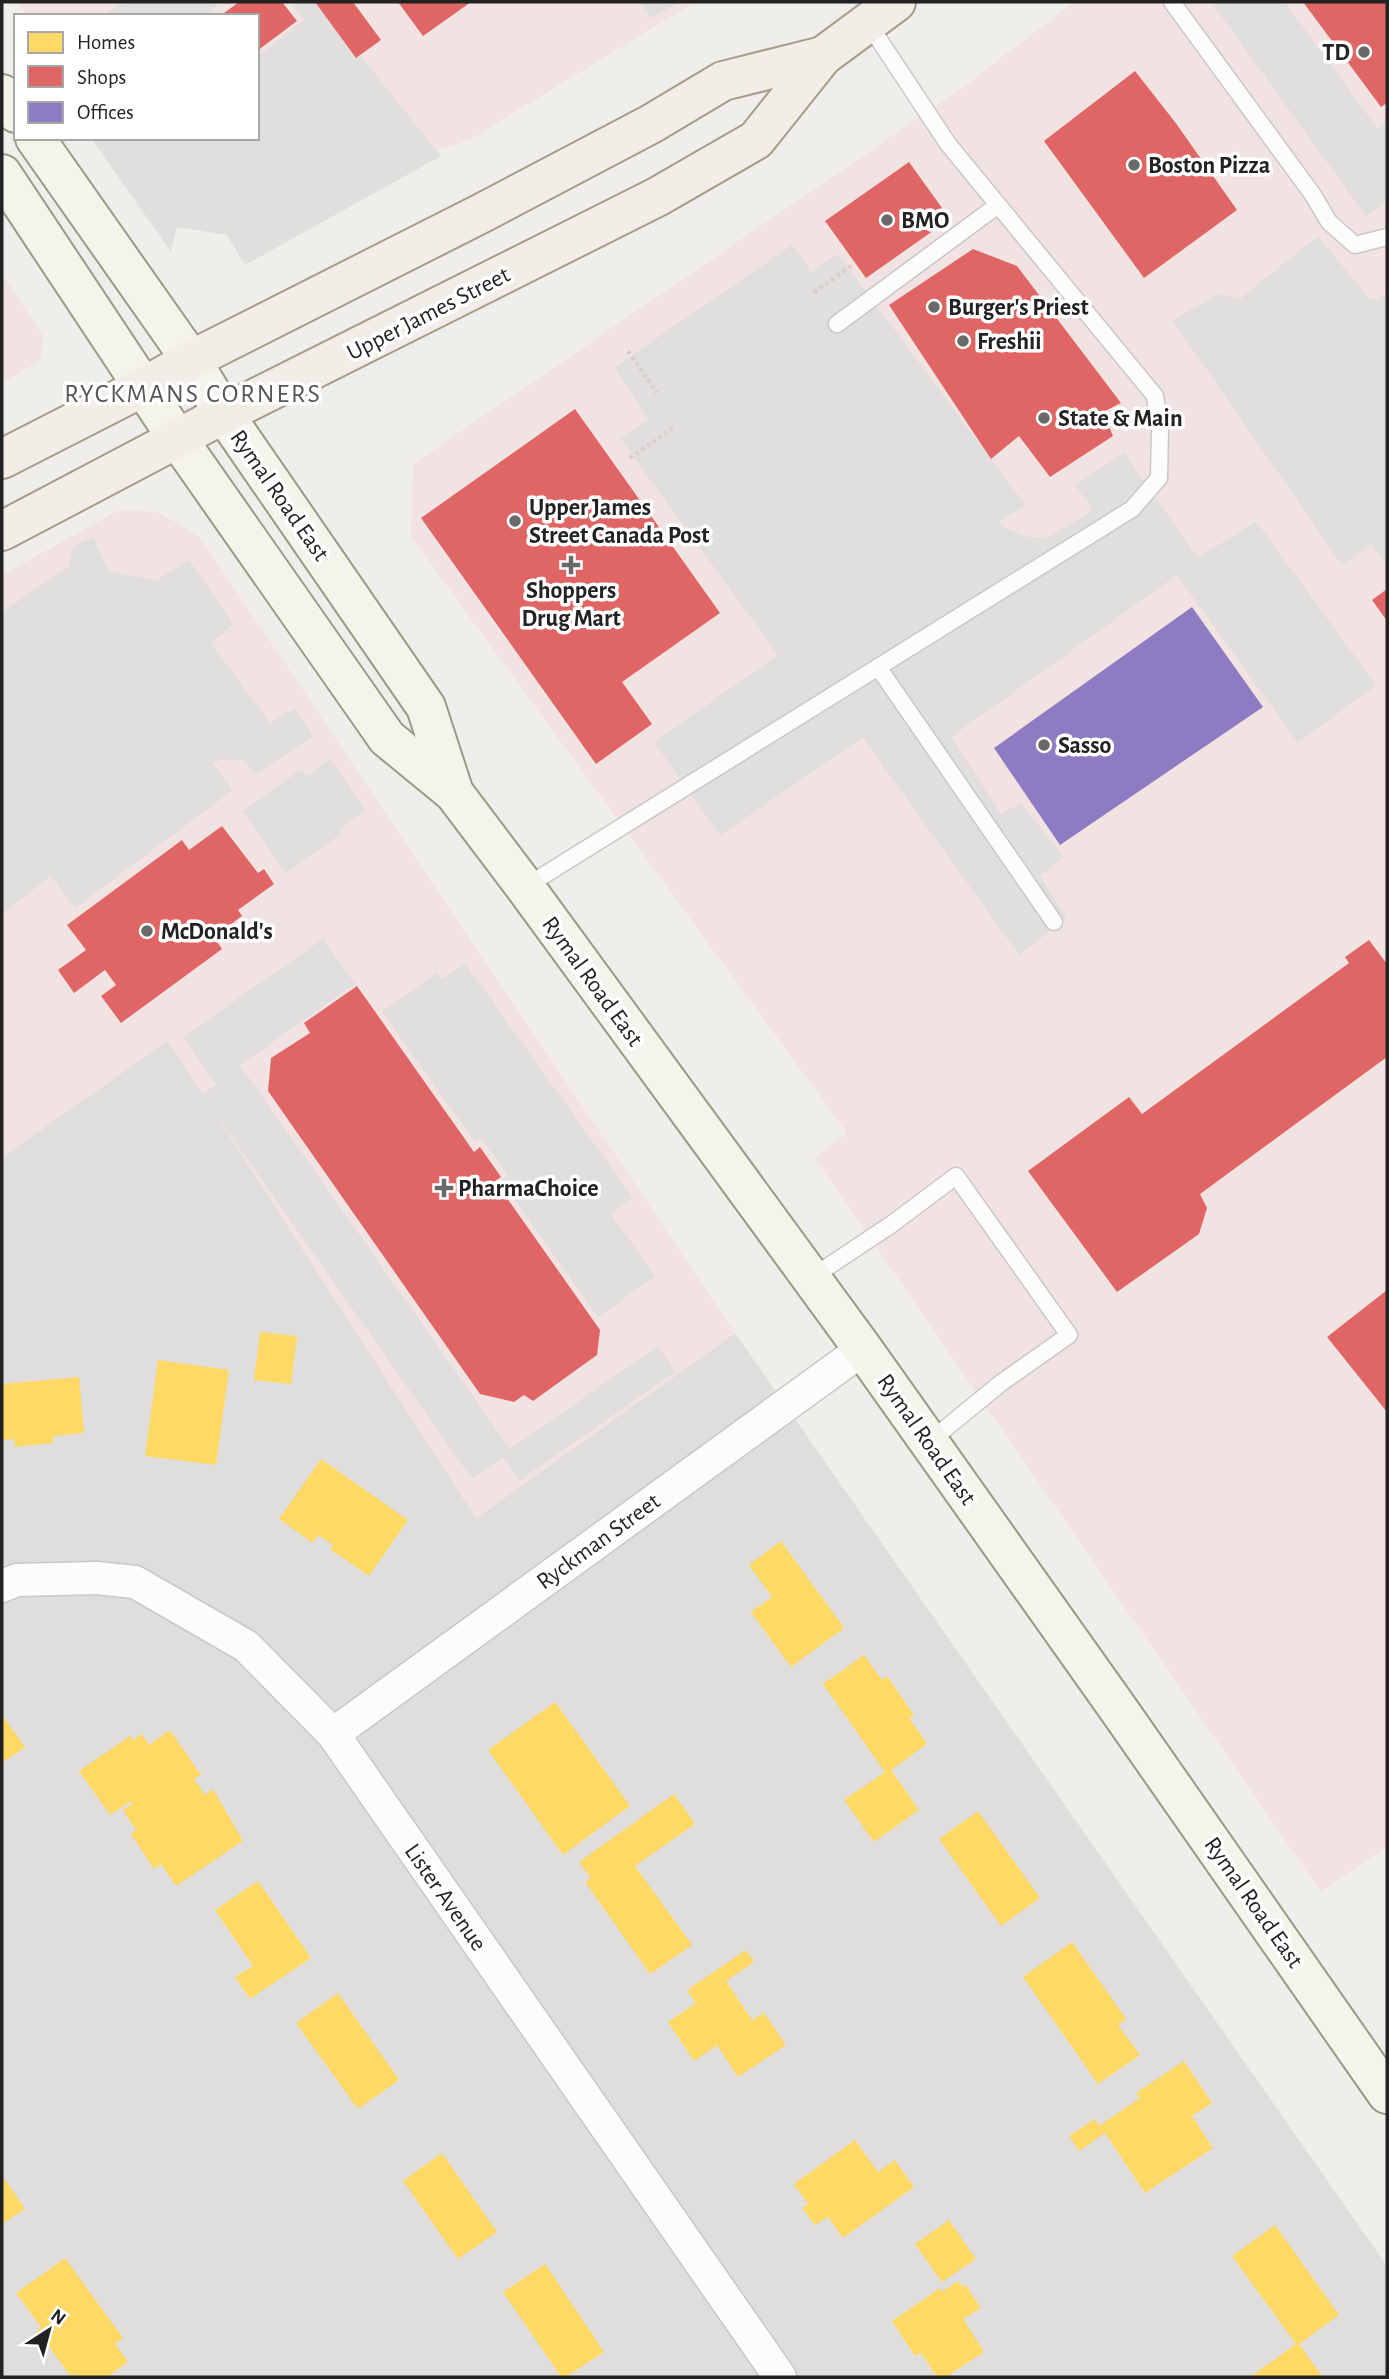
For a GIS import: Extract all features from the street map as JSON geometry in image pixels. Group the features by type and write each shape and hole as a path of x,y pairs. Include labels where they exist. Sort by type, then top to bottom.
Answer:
{"main road":[{"name":"Upper James Street","path":"2,531 224,414 657,197 756,140 822,56 882,12"},
{"name":"Upper James Street","path":"2,459 482,213 651,124 723,81 822,56"},
{"path":"2,94 14,110"},
{"name":"Rymal Road East","path":"36,140 191,360 224,414 426,707 454,793"},
{"name":"Rymal Road East","path":"2,174 177,438 387,738 454,793 525,887 863,1349 1387,2094"}],"street":[{"name":"Ryckman Street","path":"333,1734 863,1349"},
{"name":"Lister Avenue","path":"2,1586 17,1580 96,1578 135,1582 246,1646 333,1734 780,2377"}],"lane":[{"path":"1172,2 1313,195 1329,222 1355,245 1387,237"},
{"path":"525,887 1132,509 1159,478 1160,430 1155,396 948,144 882,12"},
{"path":"837,324 998,205"},
{"path":"878,667 1054,922"},
{"path":"811,1278 956,1177 1045,1301 1069,1335 1001,1383 928,1443"}],"path":[{"path":"814,292 853,265"},
{"path":"628,351 657,393"},
{"path":"631,457 673,428"}],"shaded area":[{"path":"18,2 695,2 471,139 213,230 256,140 259,140 259,14 27,14"},
{"path":"124,2 221,2 206,14 106,14"},
{"path":"291,2 317,2 441,156 245,265 227,235 177,227 171,252 92,140 259,140 259,55 304,20"},
{"path":"639,2 680,2 650,18"},
{"path":"1074,2 1387,2 1387,1847 1321,1892 814,1157 847,1133 411,537 413,464 962,88"},
{"path":"1211,2 1285,2 1377,128 1387,121 1387,200 1366,216"},
{"path":"1318,236 1369,298 1378,300 1387,294 1387,565 1371,544 1342,565 1173,321 1217,294 1240,299"},
{"path":"792,245 812,272 838,254 1026,506 999,521 1005,528 1028,537 1048,538 1093,510 1075,485 1124,453 1198,558 1256,521 1376,685 1298,743 1177,575 951,737 1001,814 1021,803 1064,857 1040,876 1067,918 1019,955 863,738 720,835 654,742 778,655 620,438 648,420 615,367"},
{"path":"2,274 43,336 42,359 2,384"},
{"path":"119,510 158,512 200,537 735,1333 476,1518 168,1041 2,1157 2,575"},
{"path":"93,537 108,571 157,580 189,560 234,624 211,643 270,723 295,708 313,737 255,774 245,761 222,759 213,764 233,790 75,908 51,876 2,914 2,612 69,567 73,547"},
{"path":"330,759 366,810 340,829 342,833 286,873 242,811 302,769 306,776"},
{"path":"323,939 355,984 240,1065 510,1449 658,1346 675,1372 519,1481 503,1458 472,1479 202,1095 216,1084 183,1037"},
{"path":"465,963 633,1198 611,1214 655,1276 598,1317 501,1181 508,1176 481,1138 475,1142 382,1012 437,973 442,979"},
{"path":"168,1040 476,1518 735,1333 1387,2266 1387,2377 2,2377 2,1157"}],"building: Homes":[{"path":"260,1332 297,1336 291,1384 254,1380"},
{"path":"158,1360 229,1370 216,1465 145,1456"},
{"path":"79,1377 84,1433 53,1436 53,1443 15,1447 14,1439 2,1440 2,1384"},
{"path":"321,1459 408,1520 369,1576 330,1549 333,1545 318,1535 313,1543 279,1519"},
{"path":"781,1541 844,1628 791,1667 751,1612 772,1597 749,1565"},
{"path":"864,1655 882,1680 887,1676 914,1715 909,1718 927,1744 891,1770 919,1810 874,1842 844,1800 885,1772 823,1684"},
{"path":"555,1702 630,1806 563,1855 488,1750"},
{"path":"2,1715 25,1747 2,1763"},
{"path":"170,1730 201,1775 194,1779 205,1795 213,1789 243,1841 176,1886 161,1864 154,1869 131,1834 136,1830 123,1810 132,1804 131,1801 110,1815 79,1771 130,1736 133,1740 142,1734 149,1745"},
{"path":"674,1794 695,1824 635,1866 692,1945 650,1974 585,1882 591,1878 579,1862"},
{"path":"978,1811 1040,1898 1001,1926 939,1839"},
{"path":"258,1881 311,1958 250,1999 235,1977 253,1966 215,1910"},
{"path":"1072,1942 1126,2019 1118,2025 1140,2055 1098,2084 1023,1977"},
{"path":"746,1950 754,1962 726,1981 752,2020 764,2013 786,2045 738,2077 717,2045 694,2061 668,2022 696,2003 687,1990"},
{"path":"338,1993 399,2080 358,2109 296,2023"},
{"path":"1184,2061 1212,2103 1192,2116 1213,2148 1145,2193 1105,2133 1079,2151 1069,2136 1095,2119 1099,2126 1140,2098 1136,2093"},
{"path":"855,2140 878,2172 895,2160 914,2187 843,2238 828,2217 815,2225 802,2208 808,2204 794,2184"},
{"path":"442,2153 497,2232 458,2259 403,2181"},
{"path":"2,2175 25,2209 2,2224"},
{"path":"949,2220 976,2259 942,2282 915,2244"},
{"path":"1275,2225 1339,2315 1299,2344 1321,2375 1318,2377 1253,2375 1296,2344 1232,2256"},
{"path":"65,2258 123,2338 115,2344 128,2362 107,2377 78,2377 75,2374 71,2377 37,2330 41,2327 16,2293"},
{"path":"545,2264 604,2352 566,2377 561,2377 503,2292"},
{"path":"958,2281 962,2287 966,2285 981,2308 963,2319 984,2352 946,2377 937,2377 921,2353 915,2356 892,2321 940,2288 942,2292"}],"building: Shops":[{"path":"239,2 282,2 297,21 259,50 259,14 223,14"},
{"path":"315,2 353,2 381,40 356,58"},
{"path":"398,2 471,2 423,36"},
{"name":"TD","path":"1303,2 1387,2 1387,103 1381,107"},
{"path":"1135,71 1237,210 1144,278 1044,141"},
{"name":"BMO","path":"909,162 950,219 866,278 825,221"},
{"path":"973,249 1017,266 1121,403 1103,412 1113,436 1050,477 1019,436 991,459 889,305"},
{"name":"Shoppers Drug Mart","path":"575,409 720,613 622,682 652,724 596,764 421,518"},
{"path":"1387,589 1387,621 1372,600"},
{"name":"McDonald's","path":"222,826 258,873 264,869 274,884 238,910 242,916 214,937 222,949 121,1023 101,996 116,985 105,970 74,993 58,970 86,950 67,925 182,840 189,850"},
{"path":"1369,940 1387,964 1387,1057 1200,1194 1207,1208 1199,1234 1117,1292 1028,1171 1129,1097 1142,1114 1349,963 1345,957"},
{"path":"357,986 474,1152 480,1147 501,1177 495,1181 600,1330 597,1355 533,1401 524,1395 514,1402 480,1394 268,1091 271,1058 310,1033 304,1023"},
{"path":"1387,1290 1387,1412 1327,1337"}],"building: Offices":[{"path":"1192,607 1263,707 1060,845 994,748"}],"place":[{"name":"TD","path":"1364,52"},
{"name":"Boston Pizza","path":"1134,165"},
{"name":"BMO","path":"887,220"},
{"name":"Burger's Priest","path":"934,307"},
{"name":"Freshii","path":"963,341"},
{"name":"State & Main","path":"1044,418"},
{"name":"Upper James Street Canada Post","path":"515,521"},
{"name":"Shoppers Drug Mart","path":"571,565"},
{"name":"Sasso","path":"1044,745"},
{"name":"McDonald's","path":"147,931"},
{"name":"PharmaChoice","path":"444,1188"}],"district":[{"name":"RYCKMANS CORNERS","path":"193,393"}]}
